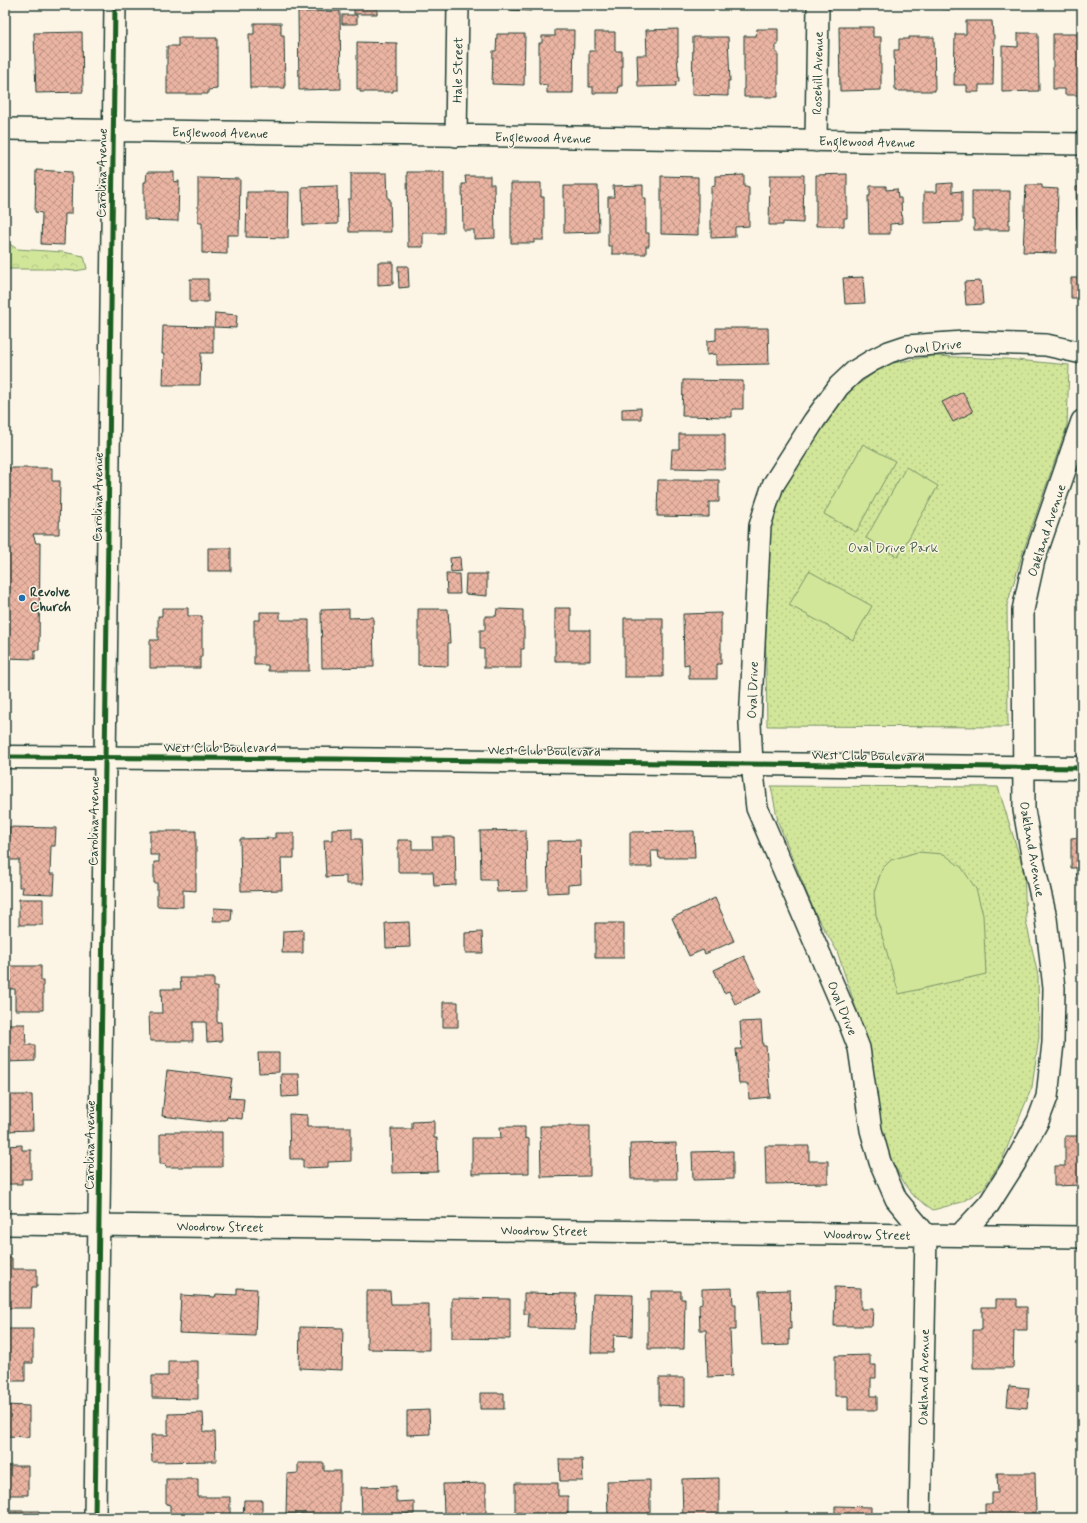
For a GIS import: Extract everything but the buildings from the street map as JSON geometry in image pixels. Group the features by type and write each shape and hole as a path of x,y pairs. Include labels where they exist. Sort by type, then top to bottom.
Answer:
{"street":[{"name":"Carolina Avenue","path":"96,1518 104,758 115,5"},
{"name":"Hale Street","path":"456,136 458,5"},
{"name":"Rosehill Avenue","path":"816,141 818,5"},
{"name":"Englewood Avenue","path":"5,129 1082,144"},
{"name":"Oval Drive","path":"926,1235 896,1198 880,1162 871,1130 858,1048 847,1017 757,808 752,764 750,723 760,526 773,485 814,421 839,386 854,371 873,360 889,352 907,346 964,342 1046,345 1082,353"},
{"name":"Oakland Avenue","path":"960,1236 989,1204 1015,1163 1038,1121 1047,1097 1053,1043 1054,988 1046,918 1033,861 1024,810 1023,610 1034,560 1082,421"},
{"name":"West Club Boulevard","path":"5,757 1082,768"},
{"name":"Woodrow Street","path":"5,1224 1082,1237"},
{"name":"Oakland Avenue","path":"920,1518 926,1235"}],"green space":[{"path":"5,241 17,249 62,252 84,256 87,269 74,271 52,269 5,269"},
{"name":"Oval Drive Park","path":"932,356 1006,359 1069,365 1067,426 1023,552 1007,605 1008,727 767,726 765,608 767,514 839,402 857,385 877,371 893,363"},
{"path":"863,444 895,461 856,532 824,514"},
{"path":"906,467 938,486 898,557 866,538"},
{"path":"809,571 872,606 853,640 789,605"},
{"path":"771,786 998,787 1024,871 1026,921 1038,976 1039,1037 1032,1087 1002,1160 983,1189 962,1202 933,1210 911,1194 890,1159 878,1130 868,1045 837,951 815,913 778,822"},
{"path":"917,852 944,854 962,868 976,889 983,915 986,974 899,994 876,915 874,893 882,869 891,860"}],"cycle path":[{"path":"95,1518 115,5"},
{"path":"5,757 337,759 1082,768"}],"place":[{"name":"Revolve Church","path":"22,598"}]}
